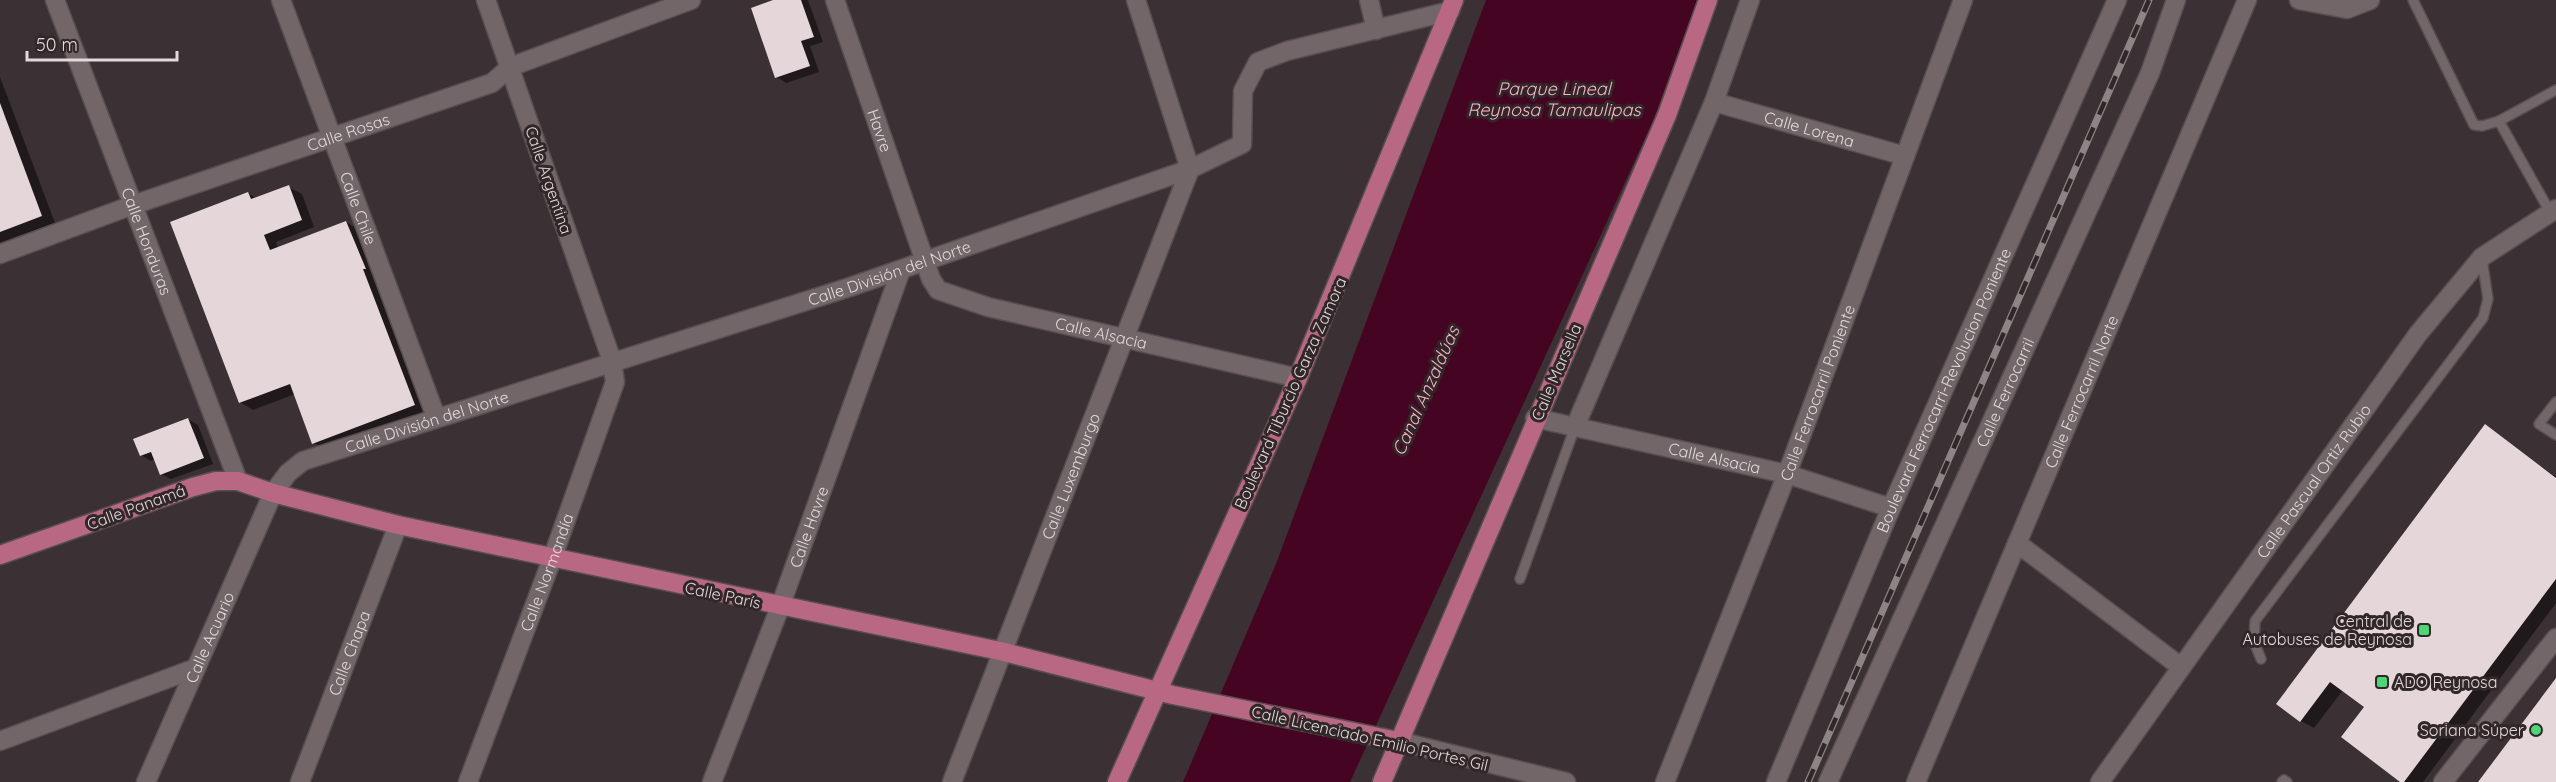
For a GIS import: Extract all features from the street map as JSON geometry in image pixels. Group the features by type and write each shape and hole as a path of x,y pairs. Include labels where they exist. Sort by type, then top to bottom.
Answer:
{"main road":[{"name":"Calle Marsella","path":"1382,782 1535,418 1666,116 1708,0"},
{"name":"Boulevard Tiburcio Garza Zamora","path":"1117,782 1165,693 1452,6"},
{"name":"Calle Panamá","path":"0,555 216,481 238,482 273,494"},
{"name":"Calle París","path":"273,494 398,525 552,559 1000,651 1165,693"},
{"name":"Calle Licenciado Emilio Portes Gil","path":"1165,693 1398,741"}],"street":[{"name":"Calle Honduras","path":"55,0 238,482"},
{"name":"Calle Chile","path":"281,0 334,137 436,417"},
{"name":"Calle Argentina","path":"486,0 612,362"},
{"name":"Calle Rosas","path":"0,254 133,205 492,83 510,67 691,0"},
{"name":"Havre","path":"835,0 927,261"},
{"path":"1136,0 1190,169"},
{"path":"1369,0 1376,30"},
{"path":"1575,427 1714,102 1750,0"},
{"name":"Calle Ferrocarril Poniente","path":"1665,782 1787,474 1963,0"},
{"name":"Boulevard Ferrocarri-Revolucion Poniente","path":"1776,782 1891,508 2117,0"},
{"name":"Calle Ferrocarril","path":"1828,782 2150,73 2176,0"},
{"name":"Calle Ferrocarril Norte","path":"1916,782 2247,0"},
{"path":"2299,0 2348,9 2370,0"},
{"name":"Calle División del Norte","path":"273,494 288,473 303,461 901,270 1190,169 1242,144 1243,91 1258,62 1287,51 1376,30 1452,6"},
{"name":"Calle Lorena","path":"1714,102 1905,156"},
{"name":"Calle Luxemburgo","path":"952,782 1000,651 1190,169"},
{"name":"Calle Pascual Ortiz Rubio","path":"2100,782 2418,334 2482,257 2553,211"},
{"name":"Calle Alsacia","path":"927,261 931,279 938,290 957,298 1298,378"},
{"name":"Calle Havre","path":"712,782 780,607 901,270"},
{"name":"Calle Normandía","path":"468,782 552,559 615,382 612,362"},
{"name":"Calle Alsacia","path":"1535,418 1787,474 1891,508"},
{"name":"Calle Acuario","path":"146,782 273,494"},
{"name":"Calle Chapa","path":"300,782 398,525"},
{"path":"2017,543 2181,668"},
{"path":"2443,782 2556,638"},
{"path":"0,741 196,668"},
{"name":"Calle Licenciado Emilio Portes Gil","path":"1398,741 1484,764 1566,782"}],"lane":[{"path":"2413,0 2474,124 2482,126 2499,121 2556,90"},
{"path":"2499,121 2553,211"},
{"path":"2261,659 2254,642 2255,621 2483,318 2488,299 2482,257"},
{"path":"2556,402 2539,424 2556,435"},
{"path":"1520,579 1575,427"}],"water":[{"name":"Parque Lineal Reynosa Tamaulipas","path":"1486,0 1697,0 1653,121 1350,782 1183,782 1276,564"}],"building":[{"path":"773,0 801,0 814,37 801,41 810,66 775,78 751,8"},
{"path":"0,103 42,216 0,232"},
{"path":"289,185 302,220 264,235 270,250 346,221 366,269 363,269 415,405 312,444 290,384 239,403 170,222 248,192 251,199"},
{"path":"188,418 204,458 160,475 151,452 140,456 133,439"},
{"name":"Central de Autobuses de Reynosa","path":"2485,424 2556,478 2556,579 2404,782 2400,782 2341,737 2364,707 2330,682 2300,722 2276,704"},
{"name":"Soriana Súper","path":"2556,678 2556,782 2478,782"}],"railway":[{"path":"1808,782 2149,0"}],"place":[{"name":"Central de Autobuses de Reynosa","path":"2424,630"},
{"name":"ADO Reynosa","path":"2382,682"},
{"name":"Soriana Súper","path":"2536,730"}],"water label":[{"name":"Canal Anzaldúas","path":"1426,391"}]}
